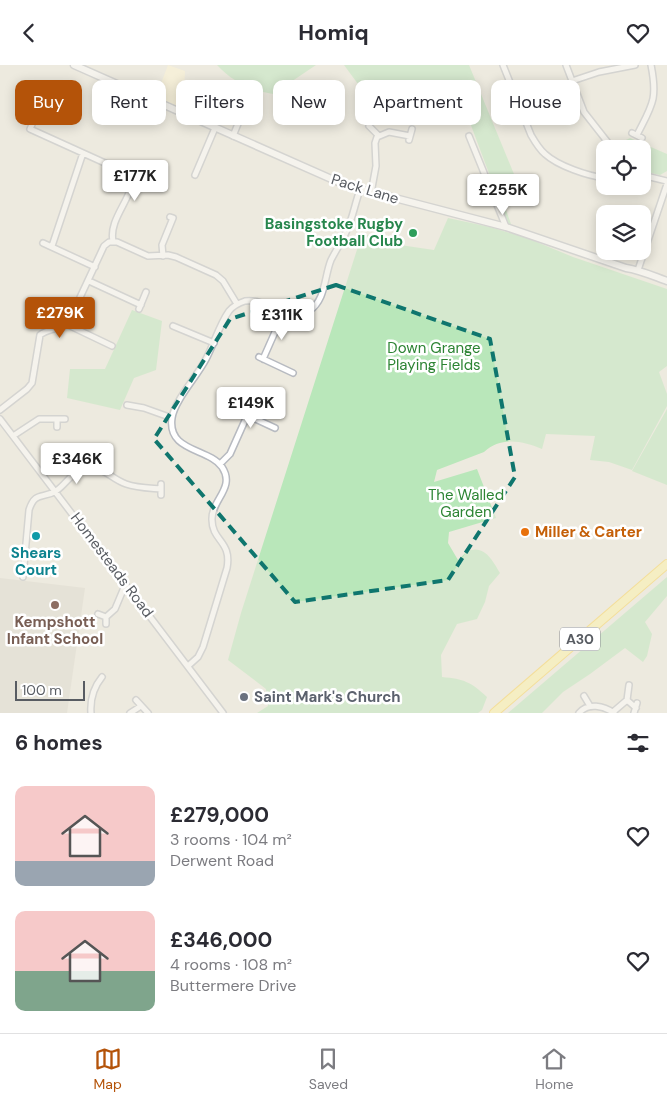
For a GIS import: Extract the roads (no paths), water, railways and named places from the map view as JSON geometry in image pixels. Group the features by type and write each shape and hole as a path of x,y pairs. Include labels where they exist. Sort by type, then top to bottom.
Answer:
{"main road":[{"name":"A30","path":"494,713 667,564"}],"street":[{"name":"Pack Lane","path":"74,65 333,181 371,193 506,227 667,281"},
{"path":"503,65 530,135 542,150 554,161 596,176"},
{"path":"566,65 572,80"},
{"path":"575,80 599,72 635,65"},
{"path":"637,136 654,98 655,89 651,65"},
{"path":"580,102 584,112 606,140"},
{"path":"32,125 30,129 127,173 132,179 131,187 111,231 112,241"},
{"path":"233,136 238,125"},
{"path":"369,127 379,136"},
{"path":"194,175 215,128"},
{"path":"371,193 376,165 375,143 379,136 393,132 410,138 412,129"},
{"path":"469,136 506,227"},
{"path":"52,246 83,153"},
{"path":"638,270 664,200 667,182 651,178"},
{"path":"188,667 198,657 203,647 228,564 226,548 214,531 212,521 213,512 226,486 226,474 215,460 190,449 180,442 173,428 172,418 178,402 205,360 228,312 237,304 246,301 255,302 292,316 309,311 316,305 324,289 331,260 348,229 360,190"},
{"path":"163,256 162,245 173,218 170,217"},
{"path":"112,241 148,256 176,257 219,277 237,304"},
{"path":"0,410 32,383 41,334 59,329 66,324 75,311 104,246 112,241"},
{"path":"43,243 95,267"},
{"path":"89,281 140,307 146,292"},
{"path":"283,314 261,358 293,373"},
{"path":"66,324 112,346"},
{"path":"173,325 214,343"},
{"path":"130,408 144,408 172,418"},
{"path":"236,411 271,428"},
{"path":"220,464 230,455 247,416"},
{"path":"14,436 35,420 45,418 65,419"},
{"name":"Homesteads Road","path":"0,419 222,713"},
{"path":"57,419 57,427"},
{"path":"24,577 29,510 32,502 38,497 56,491 76,473 90,467 102,469 118,481 129,485 161,489"},
{"path":"106,624 106,617 115,609 126,585"},
{"path":"98,614 106,617"},
{"path":"92,677 98,683"},
{"path":"92,713 91,701 102,677"},
{"path":"579,713 582,709 590,706 602,707 614,712 627,700 629,685"},
{"path":"623,688 629,691"},
{"path":"584,696 590,706"},
{"path":"136,700 148,713"},
{"path":"627,700 636,708"},
{"path":"130,713 142,706"}],"place":[{"name":"Basingstoke Rugby Football Club","path":"413,233"},
{"name":"Miller & Carter","path":"525,532"},
{"name":"Shears Court","path":"36,536"},
{"name":"Kempshott Infant School","path":"55,605"},
{"name":"Saint Mark's Church","path":"244,697"}],"park label":[{"name":"Down Grange Playing Fields","path":"434,356"},
{"name":"The Walled Garden","path":"466,504"}]}
